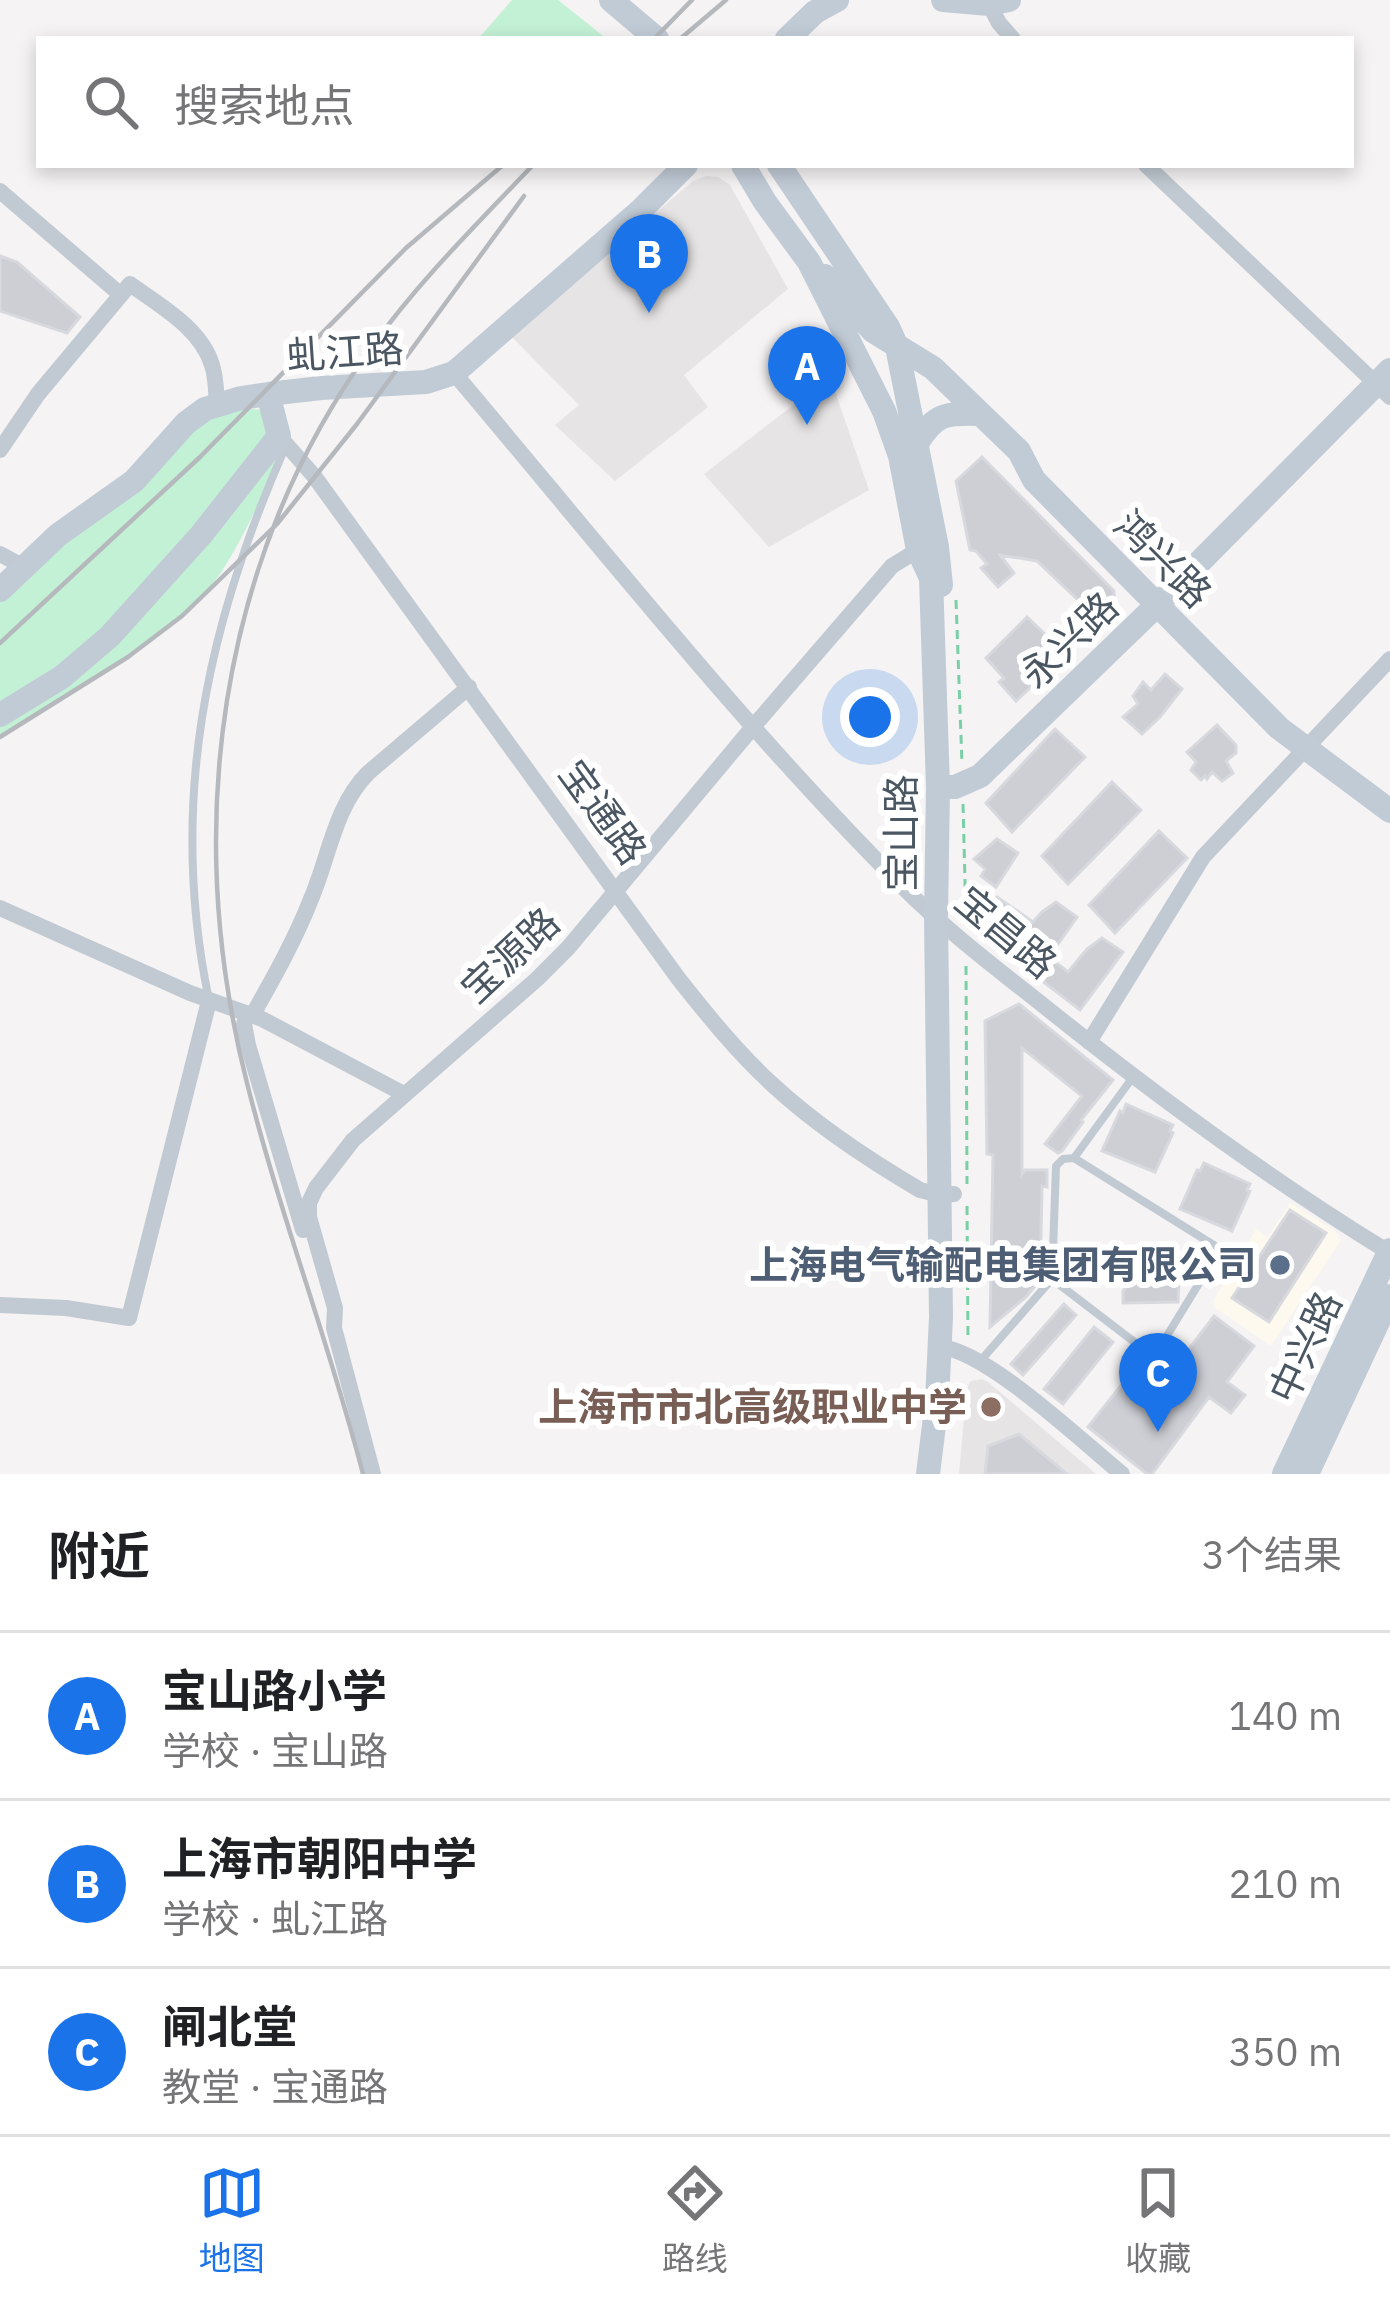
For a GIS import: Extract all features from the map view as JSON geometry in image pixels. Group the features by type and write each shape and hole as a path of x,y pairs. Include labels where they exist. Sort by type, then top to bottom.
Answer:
{"street":[{"path":"594,0 633,36"},
{"path":"610,0 654,36"},
{"path":"790,36 815,12 837,0"},
{"path":"944,0 999,2 999,22 1011,36"},
{"name":"虬江路","path":"0,590 66,528 134,481 186,423 206,409 268,394 427,382 454,374 683,168"},
{"name":"宝山路","path":"744,168 809,262 884,411 928,548"},
{"name":"宝山路","path":"781,168 888,327 897,347 917,443 950,786 947,1194 960,1352 933,1474"},
{"path":"1149,168 1386,383"},
{"path":"0,191 125,290 199,339 212,363 218,404"},
{"name":"鸿兴路","path":"809,262 873,331 933,368 1019,451 1034,480 1279,728 1390,812"},
{"path":"0,451 38,394 125,290"},
{"path":"865,373 881,351 897,347"},
{"name":"宝昌路","path":"454,374 753,727 905,889 1134,1076 1276,1181 1390,1252"},
{"name":"永兴路","path":"950,786 980,776 1386,383"},
{"name":"宝通路","path":"268,394 282,441 314,476 695,1000 772,1084 809,1115 920,1190 947,1194"},
{"path":"917,443 929,424 942,416 980,415"},
{"name":"虬江路","path":"0,715 72,669 110,636 282,441"},
{"name":"宝源路","path":"373,1474 310,1222 309,1203 316,1187 338,1157 404,1094 554,964 892,566 928,548"},
{"path":"0,554 23,567"},
{"path":"1089,1042 1204,857 1390,659"},
{"path":"334,1328 244,1024 300,927 354,789 469,687"},
{"path":"0,908 249,1015 404,1094"},
{"path":"0,1305 66,1308 129,1318 209,1001"},
{"name":"中兴路","path":"1284,1474 1390,1252"},
{"name":"中兴路","path":"1307,1474 1390,1296"},
{"path":"960,1352 1122,1474"}],"lane":[{"path":"209,1001 192,871 201,710 233,583 282,441"},
{"path":"1074,1158 1134,1076"},
{"path":"960,1352 1052,1280 1056,1166 1063,1159 1074,1158 1220,1249 1154,1357 1052,1280"}],"path":[{"path":"956,584 950,786 960,1352"}],"shaded area":[{"path":"706,176 730,185 788,289 684,375 708,407 615,481 555,425 579,405 511,336 693,181"},
{"path":"830,377 869,490 769,547 704,474"},
{"path":"1290,1203 1335,1231 1341,1240 1271,1346 1214,1307 1213,1301 1256,1229 1268,1237"},
{"name":"上海市市北高级职业中学","path":"982,1379 1096,1474 959,1474 967,1387"}],"green space":[{"path":"512,0 558,0 603,36 481,36"},
{"path":"225,407 265,410 286,447 222,571 203,595 150,642 0,737 0,599 195,422"}],"building":[{"path":"0,256 17,262 80,317 67,333 0,311"},
{"path":"982,457 1114,591 1114,606 1099,620 1037,561 1000,555 1014,573 998,587 981,568 987,564 970,550 956,481"},
{"path":"1027,617 1069,649 1028,683 1031,687 1016,701 986,658"},
{"path":"1165,674 1182,689 1142,734 1123,717 1138,704 1133,696 1143,682 1151,690"},
{"path":"1217,725 1236,745 1236,753 1226,761 1233,773 1222,781 1212,772 1201,780 1191,770 1196,762 1187,752"},
{"path":"1055,729 1085,757 1012,832 986,803"},
{"path":"1112,782 1141,810 1068,884 1042,856"},
{"path":"1159,831 1187,858 1115,933 1089,905"},
{"path":"997,839 1018,853 996,887 981,876 985,869 974,859"},
{"path":"997,897 1033,922 1056,902 1077,917 1049,957 1068,972 1102,938 1123,952 1080,1010 981,934 985,928 974,918"},
{"path":"1019,1004 1113,1080 1058,1153 1045,1144 1082,1096 1022,1048 1022,1174 1047,1170 1047,1187 1042,1186 1040,1280 990,1327 993,1155 987,1154 985,1021"},
{"path":"1126,1104 1173,1125 1155,1172 1102,1151"},
{"path":"1204,1163 1250,1184 1232,1231 1180,1209"},
{"name":"上海电气输配电集团有限公司","path":"1290,1210 1326,1233 1269,1322 1232,1298"},
{"path":"1126,1251 1177,1251 1178,1302 1123,1303 1123,1291 1131,1280 1123,1273"},
{"path":"1064,1304 1076,1315 1023,1375 1011,1364"},
{"path":"1214,1316 1254,1346 1227,1382 1245,1395 1231,1413 1209,1397 1152,1474 1147,1474 1088,1427 1138,1364 1155,1378 1174,1352 1182,1358"},
{"path":"1094,1327 1113,1342 1063,1404 1044,1389"},
{"path":"1019,1434 1067,1474 985,1474 988,1446"}],"railway":[{"path":"657,36 692,0"},
{"path":"684,36 726,0"},
{"path":"0,643 200,457 406,248 499,168"},
{"path":"363,1474 260,1132 228,988 218,892 217,796 227,701 247,608 277,518 319,431 371,348 409,299 530,168"},
{"path":"0,737 128,657 182,616 277,524 357,424 524,196"}],"place":[{"name":"上海市朝阳中学","path":"649,313"},
{"name":"宝山路小学","path":"807,425"},
{"name":"上海电气输配电集团有限公司","path":"1280,1265"},
{"name":"上海市市北高级职业中学","path":"991,1407"},
{"name":"闸北堂","path":"1158,1432"}]}
